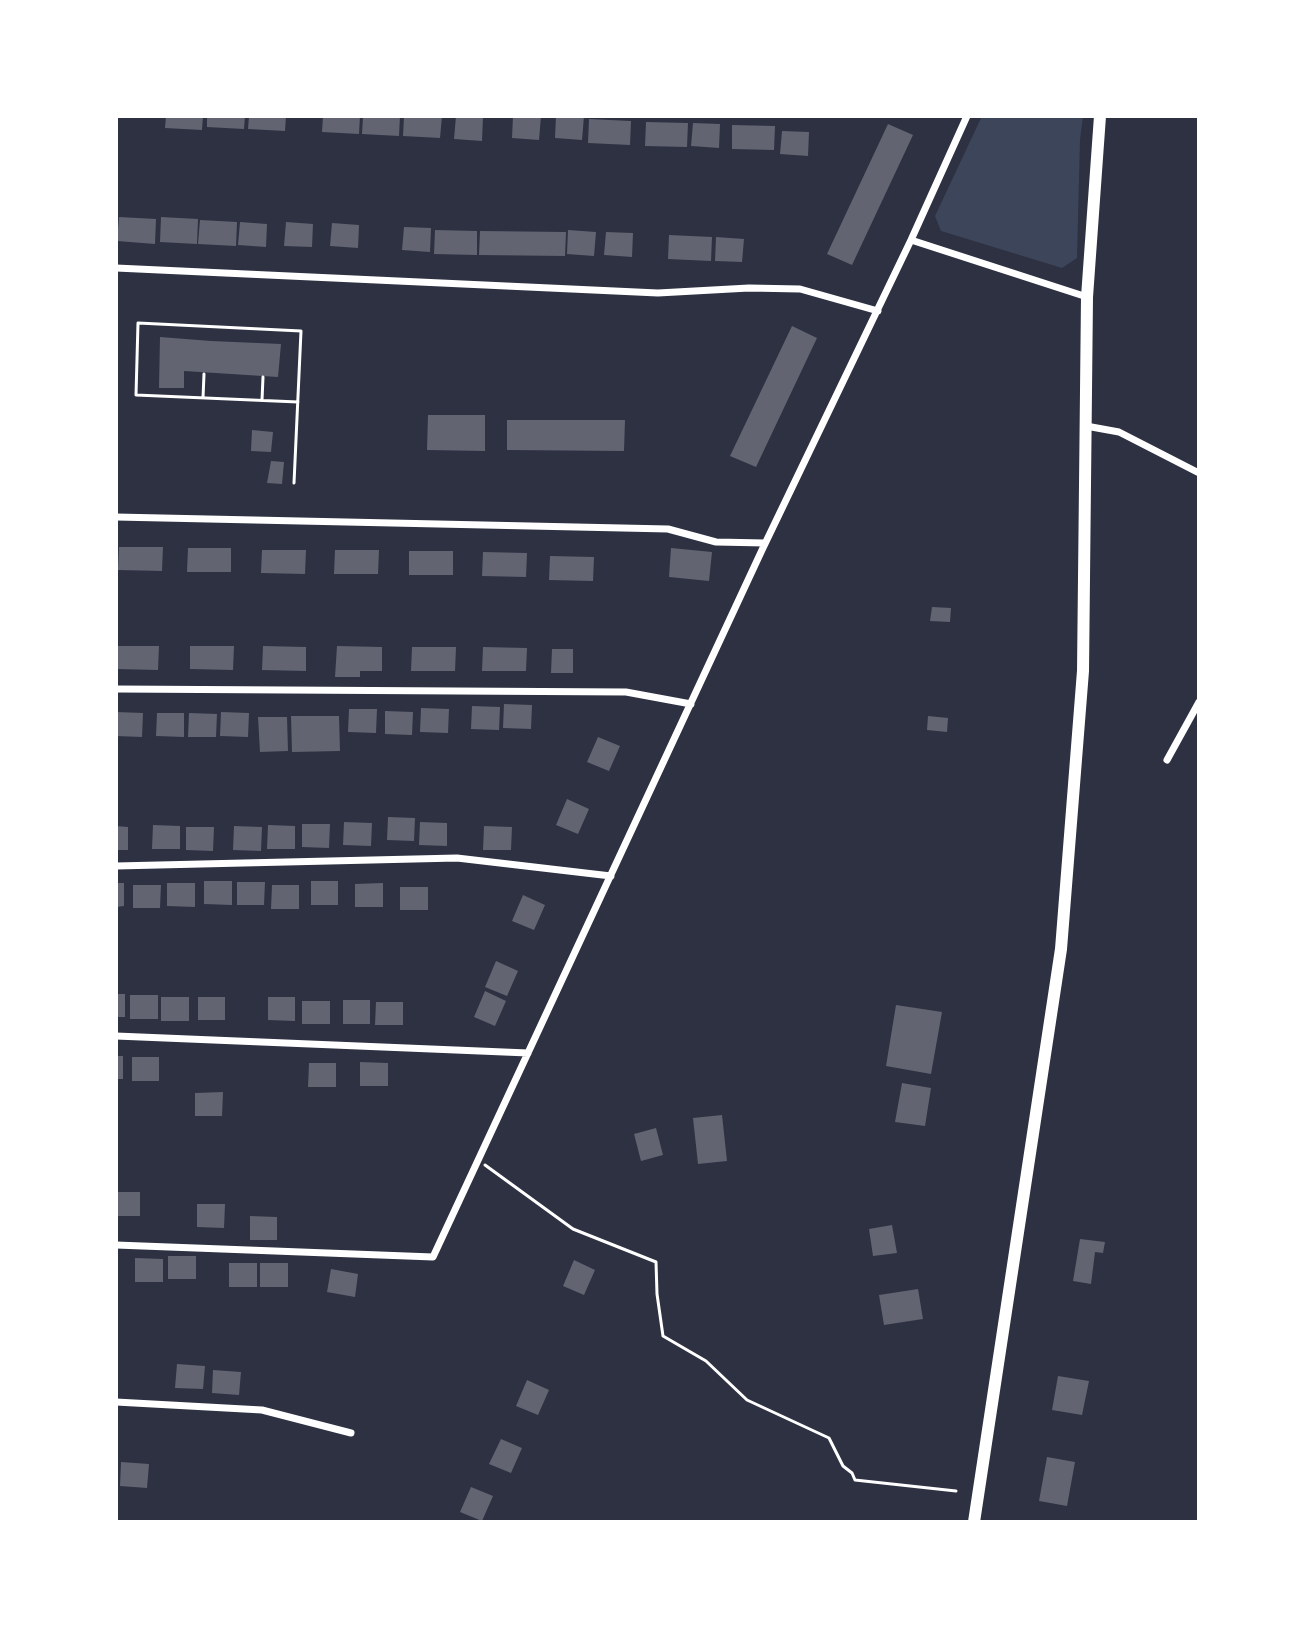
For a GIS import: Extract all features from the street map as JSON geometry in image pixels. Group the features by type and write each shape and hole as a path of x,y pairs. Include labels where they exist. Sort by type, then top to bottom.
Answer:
{"main road":[{"path":"974,1522 1061,949 1083,671 1087,297 1100,116"}],"street":[{"path":"116,1245 433,1257 967,116"},
{"path":"911,240 1087,297"},
{"path":"116,268 658,293 749,288 800,289 878,311"},
{"path":"1086,426 1119,432 1199,473"},
{"path":"116,517 668,529 716,542 765,543"},
{"path":"116,689 626,692 691,704"},
{"path":"1167,760 1199,702"},
{"path":"116,866 457,858 611,876"},
{"path":"116,1036 528,1053"},
{"path":"116,1402 262,1410 351,1433"}],"path":[{"path":"294,483 298,402 301,331 138,323 136,395 298,402"},
{"path":"203,398 204,374"},
{"path":"262,400 263,377"},
{"path":"479,1159 573,1229 656,1262 663,1336 706,1361 747,1400 829,1438 843,1466 855,1480 956,1491"}],"shaded area":[{"path":"982,116 1083,116 1077,258 1062,268 941,231 935,216"}],"building":[{"path":"166,116 203,116 202,130 165,128"},
{"path":"207,116 245,116 244,129 207,127"},
{"path":"249,116 286,116 285,131 248,129"},
{"path":"323,116 360,116 359,134 322,132"},
{"path":"363,116 400,116 399,136 362,134"},
{"path":"404,116 442,116 440,138 403,136"},
{"path":"456,116 483,117 482,141 454,139"},
{"path":"513,116 541,116 539,140 512,138"},
{"path":"556,116 584,116 582,140 555,138"},
{"path":"589,119 631,121 630,145 588,143"},
{"path":"646,122 688,123 687,147 645,146"},
{"path":"693,123 720,124 719,148 691,146"},
{"path":"888,124 913,135 852,265 827,254"},
{"path":"732,125 775,126 774,150 732,149"},
{"path":"782,131 809,132 808,156 780,154"},
{"path":"119,217 156,219 155,244 117,241"},
{"path":"161,217 198,219 197,244 160,242"},
{"path":"200,220 237,222 236,246 198,244"},
{"path":"240,222 267,224 266,247 238,245"},
{"path":"286,222 313,224 312,247 284,246"},
{"path":"332,223 359,225 358,248 330,246"},
{"path":"404,227 431,228 430,252 402,250"},
{"path":"435,230 477,231 477,255 434,254"},
{"path":"568,230 596,232 594,256 567,254"},
{"path":"480,231 566,232 565,256 479,255"},
{"path":"606,232 633,233 632,257 604,255"},
{"path":"669,235 712,237 711,261 668,259"},
{"path":"716,237 744,239 742,262 715,261"},
{"path":"792,326 817,338 756,467 730,456"},
{"path":"160,337 281,344 278,377 184,371 184,388 159,388"},
{"path":"428,415 485,415 485,451 427,450"},
{"path":"507,420 625,420 624,451 507,450"},
{"path":"252,430 273,432 271,452 251,451"},
{"path":"271,461 284,462 282,484 267,483"},
{"path":"119,547 163,547 162,571 118,570"},
{"path":"188,548 231,548 231,572 187,572"},
{"path":"671,548 712,552 709,581 669,577"},
{"path":"262,550 306,550 305,574 261,573"},
{"path":"335,550 379,550 378,574 334,574"},
{"path":"409,551 453,551 453,575 409,575"},
{"path":"483,552 527,553 526,577 482,576"},
{"path":"550,556 594,557 593,581 549,580"},
{"path":"932,607 951,608 950,622 930,621"},
{"path":"116,646 159,646 158,670 116,669"},
{"path":"190,646 234,646 233,670 190,669"},
{"path":"263,646 306,647 306,671 262,670"},
{"path":"337,646 382,647 382,671 360,671 360,677 335,677"},
{"path":"412,647 456,647 455,671 411,671"},
{"path":"483,647 527,648 526,671 482,671"},
{"path":"552,649 573,649 573,673 551,673"},
{"path":"504,704 532,705 531,729 503,728"},
{"path":"472,706 500,707 499,730 471,729"},
{"path":"421,708 449,709 448,733 420,732"},
{"path":"349,709 377,709 376,733 348,732"},
{"path":"385,711 413,712 412,735 385,734"},
{"path":"116,712 143,713 142,737 116,736"},
{"path":"221,712 249,713 248,737 220,736"},
{"path":"157,713 184,713 184,737 156,736"},
{"path":"189,713 217,714 216,737 188,737"},
{"path":"291,716 339,716 340,751 292,752"},
{"path":"928,716 948,718 947,732 927,730"},
{"path":"258,717 287,717 288,751 260,752"},
{"path":"598,737 620,746 609,771 587,762"},
{"path":"567,799 589,809 578,834 556,825"},
{"path":"388,817 415,818 414,841 387,840"},
{"path":"344,822 372,823 371,846 343,845"},
{"path":"420,822 447,823 447,846 419,845"},
{"path":"302,824 330,824 329,848 302,847"},
{"path":"153,825 180,826 180,849 152,849"},
{"path":"268,825 295,826 295,849 267,849"},
{"path":"116,826 128,827 128,850 116,850"},
{"path":"234,826 262,827 261,851 233,850"},
{"path":"484,826 512,827 511,850 483,850"},
{"path":"186,827 214,827 213,851 186,850"},
{"path":"204,881 232,881 232,905 204,904"},
{"path":"311,881 338,881 338,905 311,905"},
{"path":"237,882 265,882 264,905 237,905"},
{"path":"116,883 124,883 124,906 116,907"},
{"path":"167,883 195,883 195,907 167,906"},
{"path":"383,883 383,907 355,907 355,884"},
{"path":"133,885 161,885 160,908 133,908"},
{"path":"272,885 299,885 299,909 271,909"},
{"path":"400,887 428,887 428,910 400,910"},
{"path":"523,895 545,905 534,930 512,921"},
{"path":"496,961 518,971 507,996 485,987"},
{"path":"485,991 506,1001 495,1026 474,1017"},
{"path":"116,994 125,994 125,1017 116,1017"},
{"path":"130,995 158,995 158,1019 130,1019"},
{"path":"161,997 189,997 189,1021 161,1021"},
{"path":"198,997 225,997 225,1020 198,1020"},
{"path":"268,997 295,997 295,1021 268,1020"},
{"path":"343,1000 370,1000 370,1024 343,1024"},
{"path":"302,1001 330,1001 330,1024 302,1024"},
{"path":"376,1002 403,1002 403,1025 375,1025"},
{"path":"896,1005 942,1012 931,1074 886,1066"},
{"path":"116,1056 123,1056 123,1079 116,1079"},
{"path":"132,1057 159,1057 159,1081 132,1081"},
{"path":"360,1062 388,1063 388,1086 360,1086"},
{"path":"309,1063 336,1063 336,1087 308,1087"},
{"path":"902,1083 931,1088 925,1126 895,1122"},
{"path":"223,1092 222,1116 195,1116 195,1093"},
{"path":"722,1115 727,1161 698,1164 693,1118"},
{"path":"656,1128 663,1155 641,1161 634,1134"},
{"path":"116,1192 140,1192 140,1216 116,1216"},
{"path":"197,1204 225,1204 224,1228 197,1227"},
{"path":"250,1216 277,1217 277,1240 250,1240"},
{"path":"892,1225 897,1253 873,1256 869,1229"},
{"path":"1080,1239 1105,1242 1103,1253 1095,1252 1091,1284 1073,1281"},
{"path":"168,1256 196,1256 196,1279 168,1279"},
{"path":"135,1258 163,1259 163,1282 135,1282"},
{"path":"574,1260 595,1270 584,1295 563,1286"},
{"path":"229,1263 257,1263 257,1287 229,1287"},
{"path":"260,1263 288,1263 288,1287 260,1287"},
{"path":"331,1269 358,1274 355,1297 327,1292"},
{"path":"918,1289 923,1319 884,1325 879,1295"},
{"path":"177,1364 205,1366 203,1389 175,1388"},
{"path":"213,1370 241,1372 239,1395 212,1393"},
{"path":"1058,1376 1089,1381 1082,1415 1052,1410"},
{"path":"527,1380 549,1390 538,1415 516,1406"},
{"path":"501,1439 522,1448 511,1473 489,1464"},
{"path":"1047,1457 1075,1462 1067,1506 1039,1501"},
{"path":"121,1462 149,1464 147,1488 120,1486"},
{"path":"471,1487 493,1496 482,1521 460,1512"}]}
